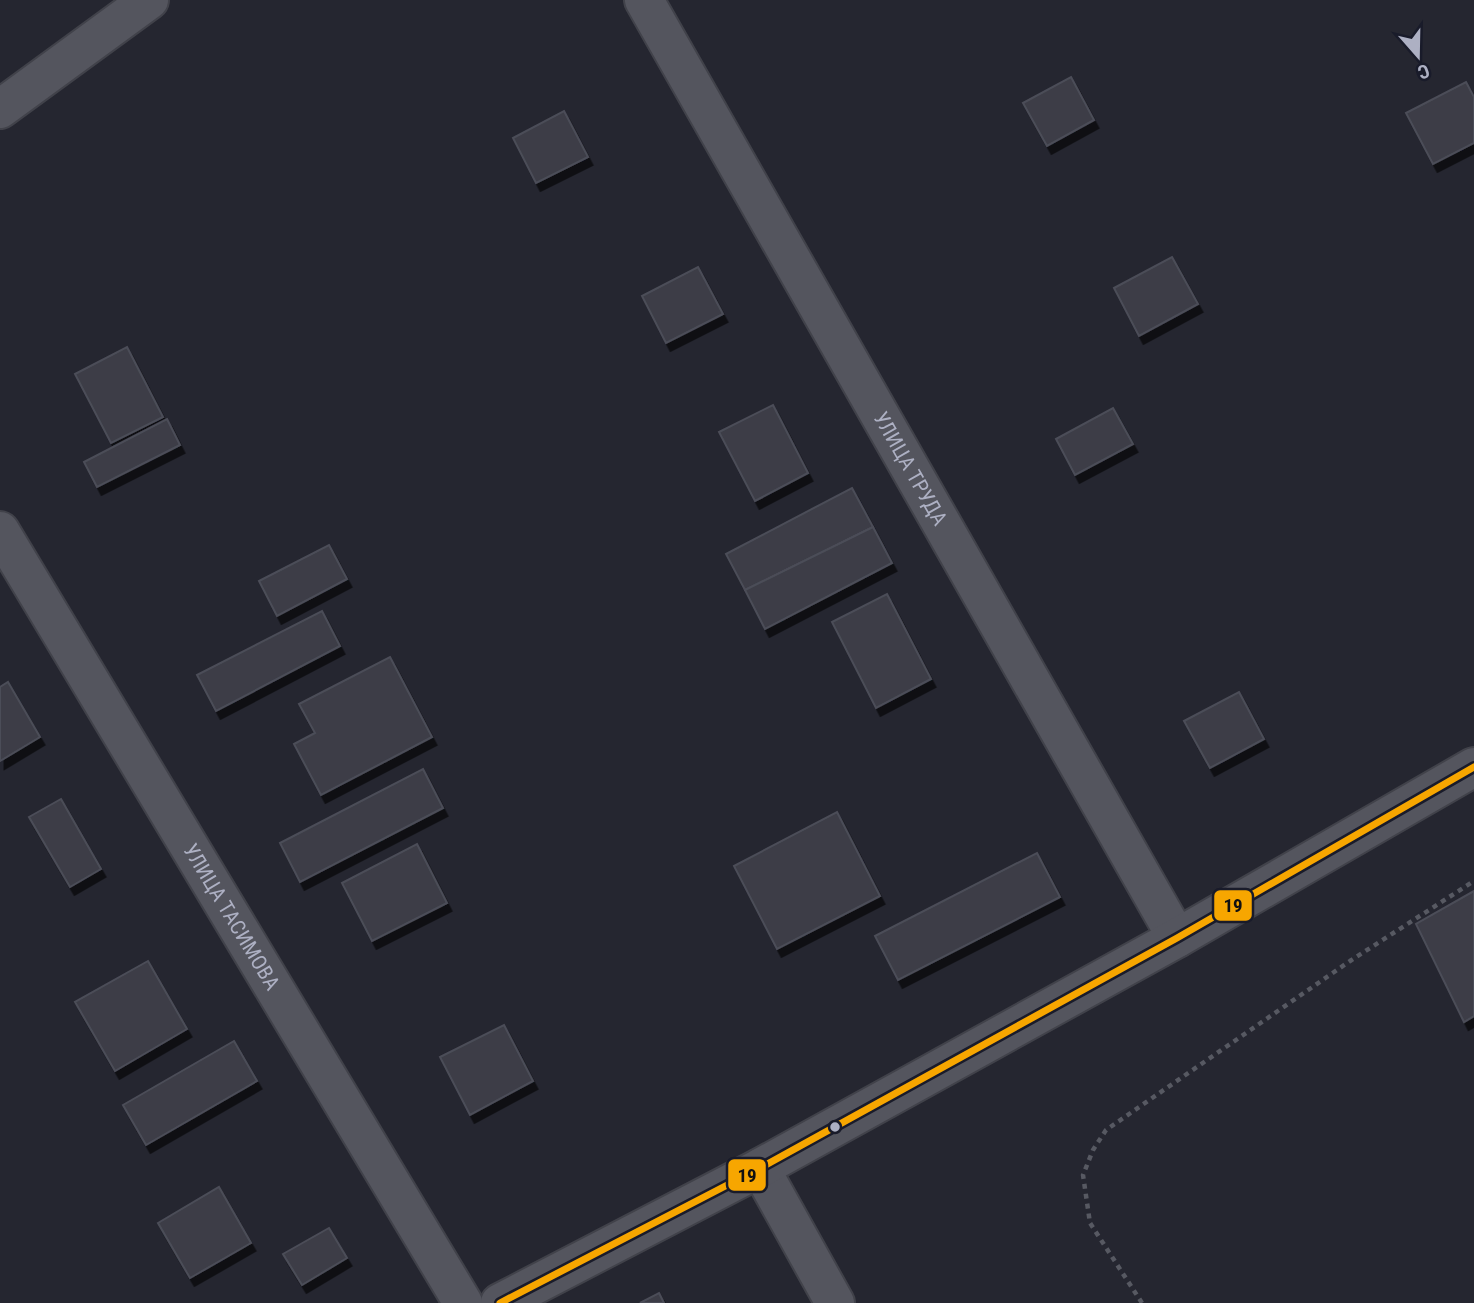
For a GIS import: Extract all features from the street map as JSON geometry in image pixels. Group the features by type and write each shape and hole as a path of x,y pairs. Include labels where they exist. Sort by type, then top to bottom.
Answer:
{"street":[{"path":"0,108 149,0"},
{"name":"УЛИЦА ТРУДА","path":"644,0 1177,938"},
{"name":"УЛИЦА ТАСИМОВА","path":"0,531 463,1303"},
{"path":"500,1303 760,1168 1177,938 1474,767"},
{"path":"760,1168 835,1303"}],"path":[{"path":"1142,1303 1090,1223 1083,1175 1105,1130 1350,961 1474,881"}],"building":[{"path":"1071,77 1094,120 1047,146 1023,103"},
{"path":"1466,82 1474,97 1474,143 1433,164 1406,113"},
{"path":"564,111 588,157 536,183 513,138"},
{"path":"1172,257 1198,304 1139,336 1114,288"},
{"path":"698,267 723,314 666,343 642,296"},
{"path":"127,347 163,417 111,443 75,374"},
{"path":"773,405 808,473 755,501 719,432"},
{"path":"1113,408 1133,444 1075,475 1056,439"},
{"path":"167,419 180,445 97,487 84,462"},
{"path":"852,488 873,527 745,590 726,554"},
{"path":"873,527 892,563 765,629 745,590"},
{"path":"329,545 347,579 277,616 259,581"},
{"path":"887,594 931,679 876,708 832,622"},
{"path":"322,611 340,646 216,711 197,675"},
{"path":"390,657 432,737 321,795 294,744 315,733 299,704"},
{"path":"8,682 40,737 0,761 0,687"},
{"path":"1239,692 1264,739 1210,768 1184,721"},
{"path":"423,769 443,808 300,882 280,843"},
{"path":"61,799 101,869 70,887 29,817"},
{"path":"837,812 880,896 777,949 734,866"},
{"path":"417,844 447,903 372,941 342,883"},
{"path":"1037,853 1060,897 898,980 875,936"},
{"path":"1474,891 1474,1016 1464,1022 1416,924"},
{"path":"148,961 187,1029 115,1071 75,1002"},
{"path":"504,1025 533,1081 470,1115 440,1057"},
{"path":"234,1041 257,1081 146,1145 123,1105"},
{"path":"219,1187 251,1243 190,1278 158,1223"},
{"path":"329,1228 347,1258 302,1285 283,1254"},
{"path":"659,1293 664,1303 640,1303"}],"transit line":[{"name":"19","path":"500,1303 760,1168 1177,938 1474,767"}]}
